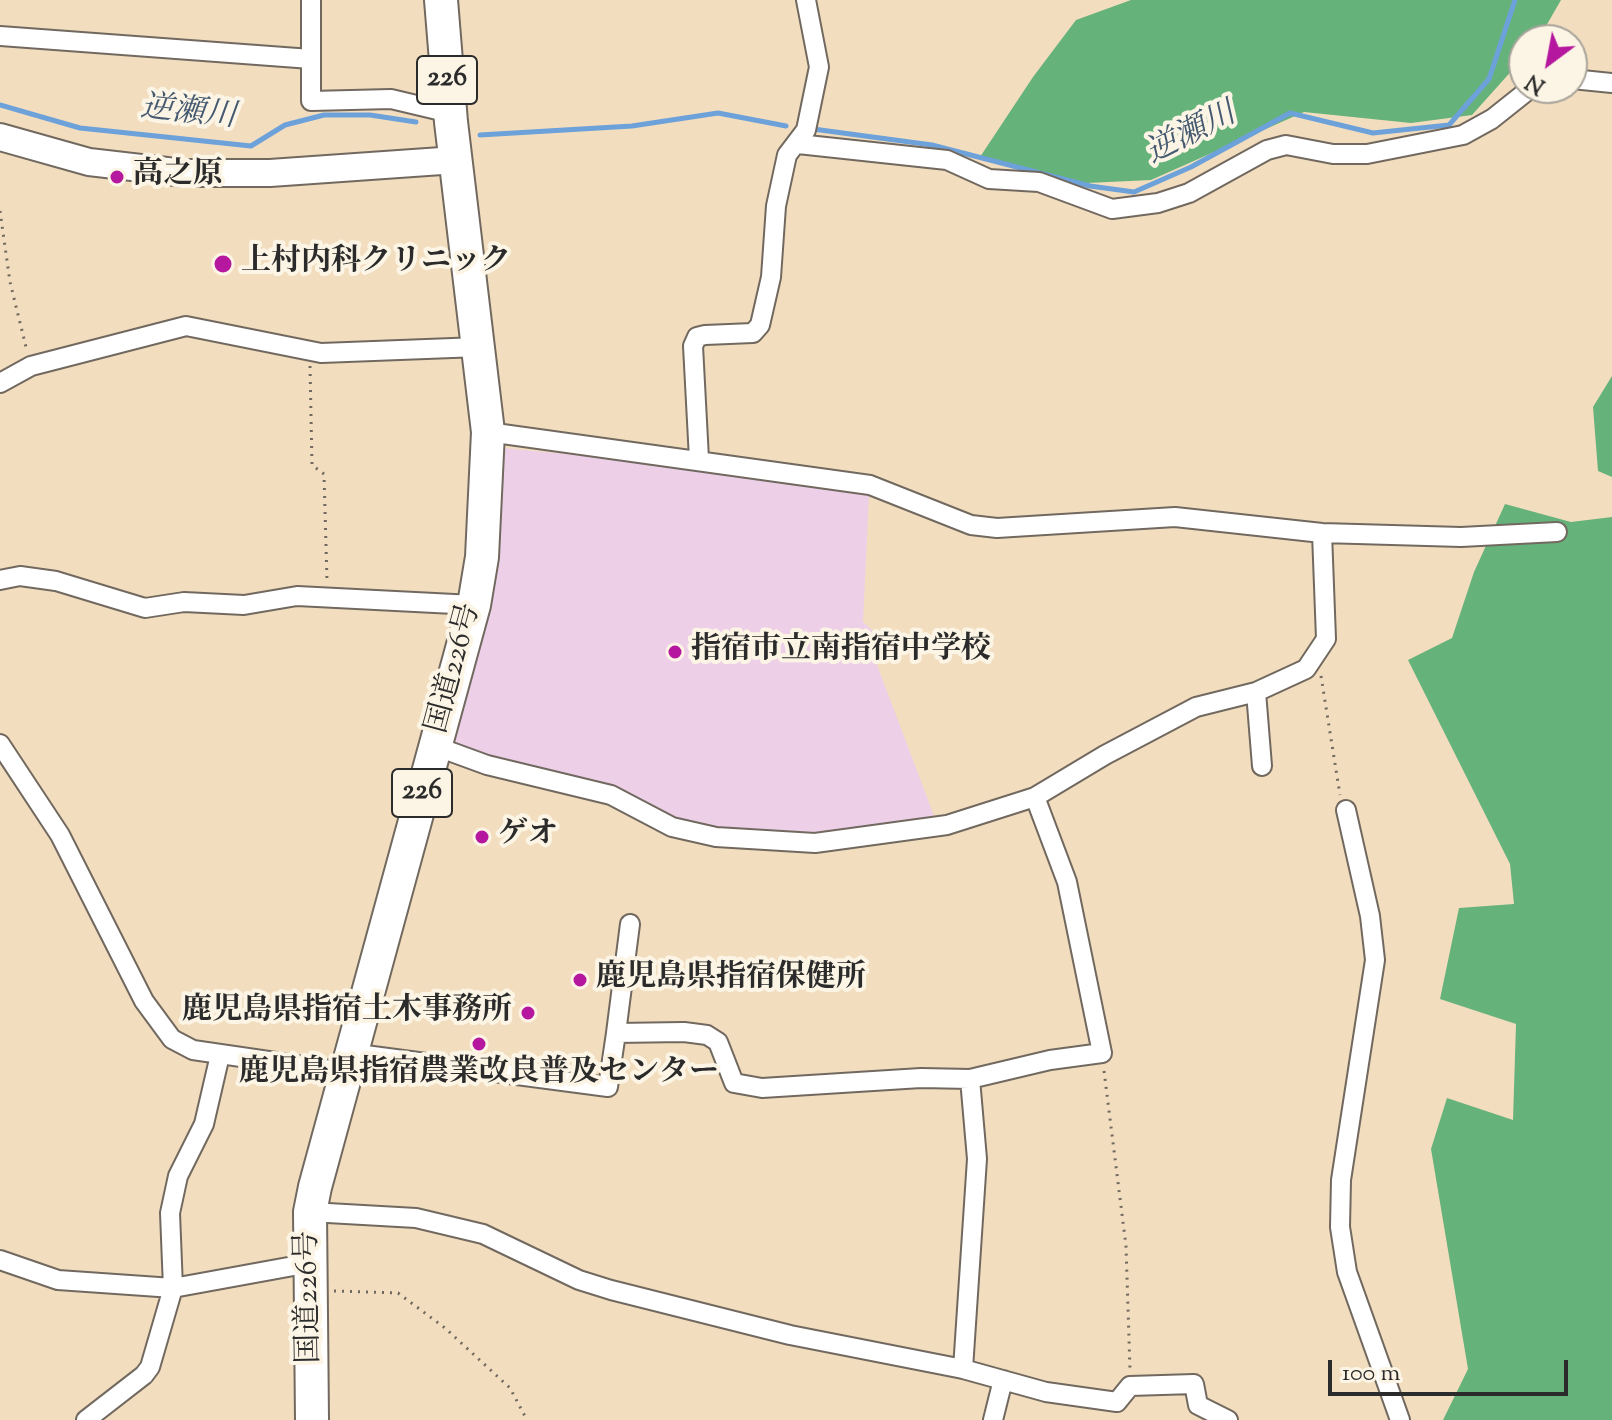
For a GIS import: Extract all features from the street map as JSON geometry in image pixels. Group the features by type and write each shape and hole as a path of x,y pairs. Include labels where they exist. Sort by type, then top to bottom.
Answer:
{"highway":[{"name":"国道226号","path":"312,1420 310,1212 347,1062 474,605 485,517 488,432 450,113 441,0"}],"main road":[{"path":"0,137 89,162 184,173 270,173 456,160"}],"street":[{"path":"311,0 311,101 391,99 450,113"},
{"path":"699,459 693,346 697,337 753,333 760,325 771,277 776,206 787,155 806,130 819,67 806,0"},
{"path":"0,36 311,59"},
{"path":"1588,81 1612,83"},
{"path":"798,144 947,160 989,179 1039,182 1112,209 1158,203 1189,193 1267,150 1286,145 1333,154 1367,154 1463,135 1511,104"},
{"path":"0,383 31,366 186,326 310,352 479,347"},
{"path":"488,432 870,485 971,525 997,528 1175,517 1322,533 1461,537 1557,532"},
{"path":"435,746 487,765 611,795 677,829 748,841 815,843 895,835 947,825 1035,797 1105,755 1196,707 1256,692 1306,669 1326,639 1322,533"},
{"path":"0,580 20,576 56,581 145,608 184,602 244,605 297,596 474,605"},
{"path":"1256,692 1262,766"},
{"path":"0,744 60,835 154,1018 181,1045 220,1055 347,1062 608,1087 630,924"},
{"path":"616,1033 684,1032 713,1038 721,1045 731,1079 742,1087 921,1078 970,1079 1050,1060 1102,1053 1067,882 1035,797"},
{"path":"1346,810 1370,916 1375,960 1341,1180 1340,1227 1347,1272 1400,1420"},
{"path":"86,1420 150,1367 173,1288 172,1205 182,1167 204,1124 220,1055"},
{"path":"963,1369 977,1159 970,1079"},
{"path":"310,1212 416,1218 483,1234 579,1280 611,1290 790,1335 963,1369 1046,1392 1117,1402 1130,1386 1194,1384 1198,1405 1228,1420"},
{"path":"0,1260 58,1280 173,1288 310,1276"},
{"path":"993,1420 1003,1380"}],"path":[{"path":"0,211 10,282 31,366"},
{"path":"310,352 312,465 324,474 327,597"},
{"path":"1318,654 1338,790 1346,810"},
{"path":"1102,1053 1126,1246 1130,1386"},
{"path":"310,1276 398,1293 445,1328 510,1388 527,1420"}],"shaded area":[{"name":"指宿市立南指宿中学校","path":"503,448 710,468 869,494 863,622 881,638 877,665 936,821 831,836 772,837 675,822 451,744"}],"green space":[{"path":"1131,0 1561,0 1547,24 1508,24 1508,75 1472,115 1411,123 1304,112 1151,180 1087,183 980,157 1033,77 1076,20"},
{"path":"1612,376 1612,477 1598,471 1593,407"},
{"path":"1505,504 1571,522 1612,517 1612,1420 1443,1420 1468,1369 1431,1149 1447,1098 1513,1120 1516,1024 1440,999 1459,908 1514,904 1510,864 1408,660 1452,638 1474,572"}],"waterway":[{"name":"逆瀬川","path":"813,129 932,145 1090,186 1134,192 1191,167 1290,113 1373,133 1449,125 1489,79 1515,0"},
{"name":"逆瀬川","path":"0,105 80,128 251,146 285,125 324,115 370,115 416,122"},
{"name":"逆瀬川","path":"480,135 632,126 718,113 786,126"}],"place":[{"name":"高之原","path":"117,177"},
{"name":"上村内科クリニック","path":"223,264"},
{"name":"指宿市立南指宿中学校","path":"675,652"},
{"name":"ゲオ","path":"482,837"},
{"name":"鹿児島県指宿保健所","path":"580,980"},
{"name":"鹿児島県指宿土木事務所","path":"528,1013"},
{"name":"鹿児島県指宿農業改良普及センター","path":"479,1044"}]}
